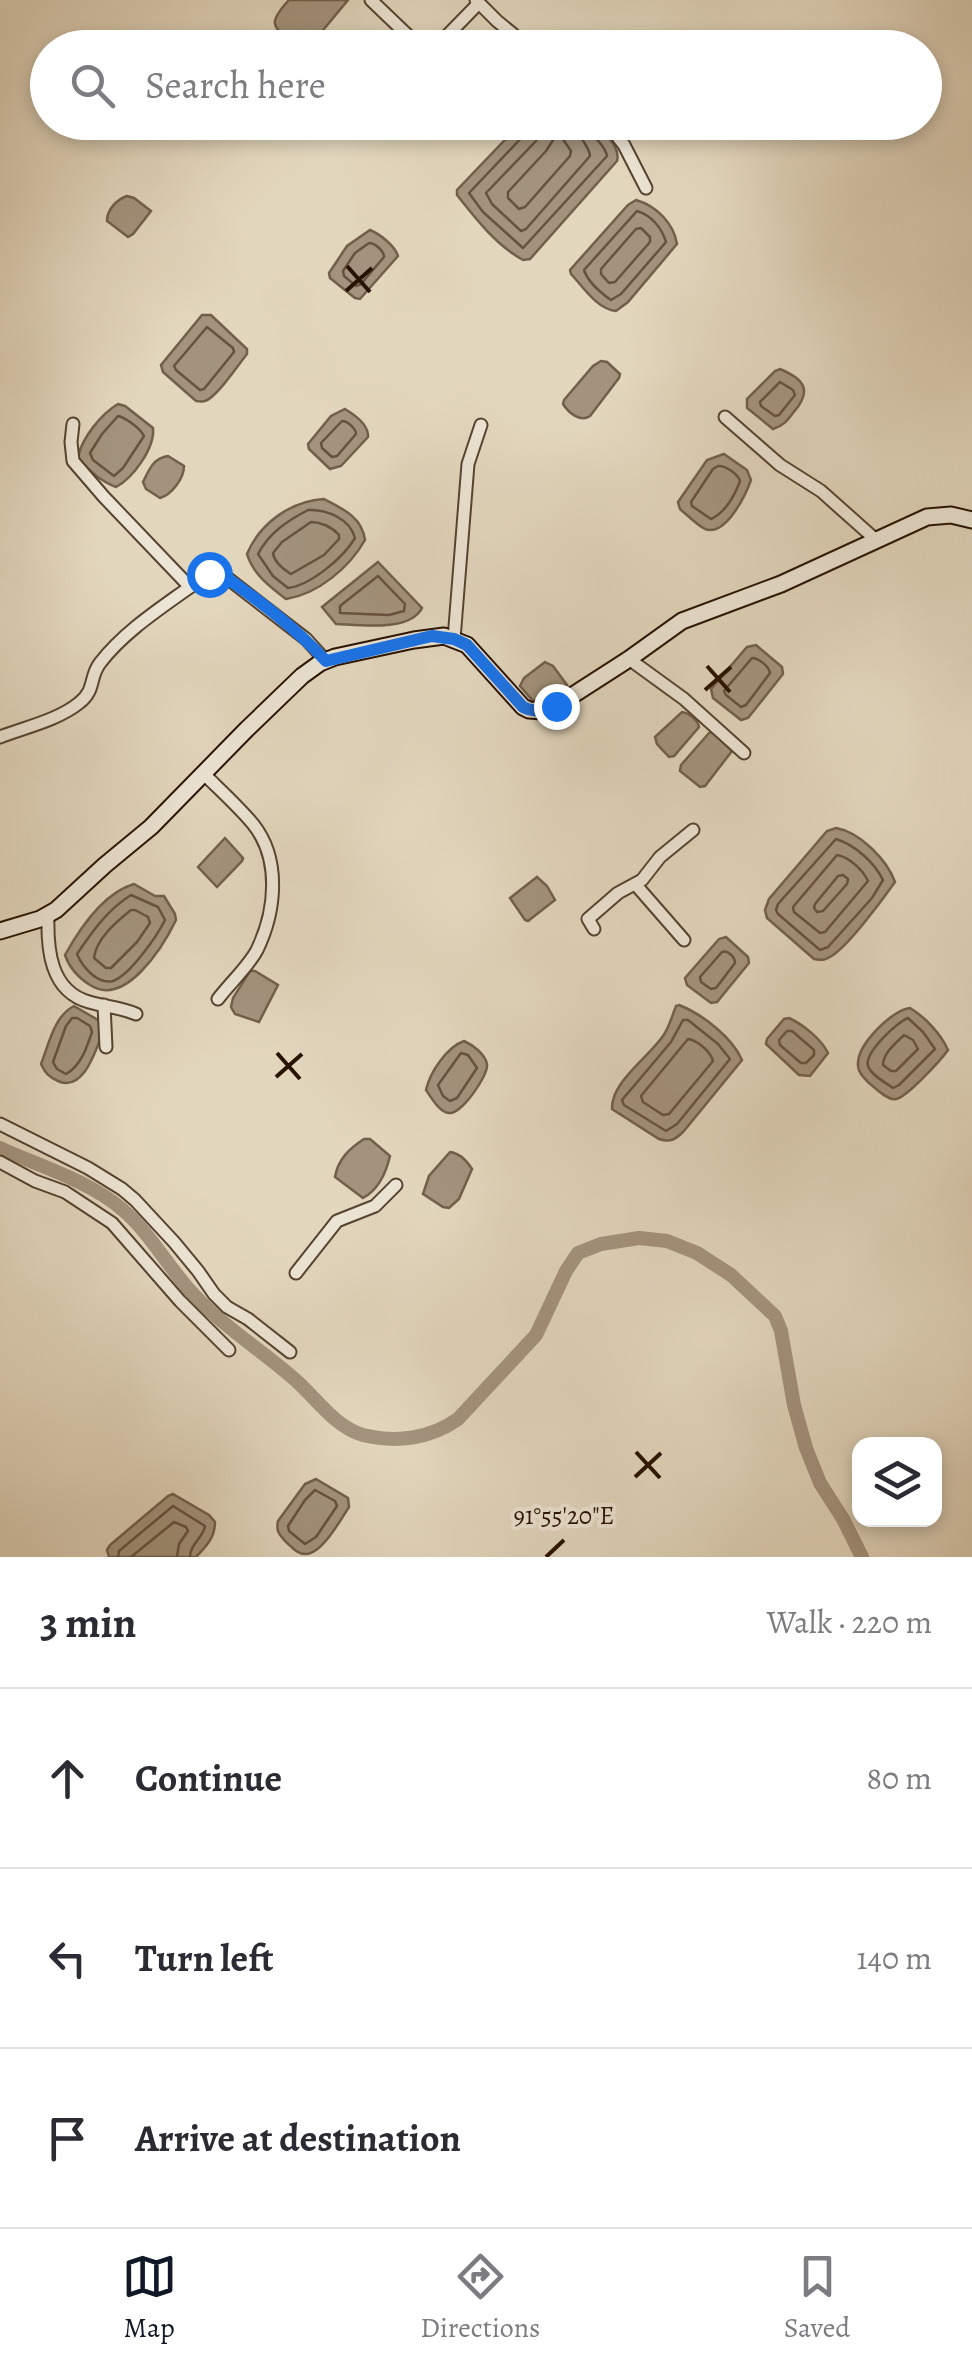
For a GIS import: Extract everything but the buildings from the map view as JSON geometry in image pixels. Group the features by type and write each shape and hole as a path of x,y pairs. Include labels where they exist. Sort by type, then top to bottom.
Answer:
{"street":[{"path":"371,0 402,30"},
{"path":"451,30 477,1 510,30"},
{"path":"620,140 646,188"},
{"path":"724,417 780,465 821,491 876,540"},
{"path":"73,424 73,461 190,587"},
{"path":"454,639 468,464 481,426"},
{"path":"0,931 48,916 151,827 302,676 326,661 432,636 454,639 467,645 523,707 543,710 556,706 629,660 682,621 781,584 914,522 938,515 972,520"},
{"path":"0,736 67,711 80,702 90,694 93,673 130,632 216,570 306,639 326,661"},
{"path":"629,660 684,699 744,753"},
{"path":"204,774 254,825 269,856 274,880 270,912 256,951 218,999"},
{"path":"594,930 588,919 618,893 636,885 693,830"},
{"path":"636,885 684,940"},
{"path":"48,916 47,945 52,965 71,994 86,1002 116,1006 136,1014"},
{"path":"104,1005 106,1047"},
{"path":"0,1124 88,1168 135,1200 227,1307 290,1352"},
{"path":"0,1162 65,1192 112,1223 228,1350"},
{"path":"296,1273 337,1221 375,1206 396,1185"}],"water":[{"path":"289,0 348,0 323,30 279,30 275,26 277,15"},
{"path":"505,140 610,140 618,156 530,259 523,260 495,239 457,195 457,190"},
{"path":"127,196 151,211 128,237 107,221 113,206"},
{"path":"636,200 663,217 677,244 616,311 597,302 570,270"},
{"path":"370,230 387,241 398,256 360,299 330,278 329,273 347,246"},
{"path":"202,315 211,315 247,349 247,354 215,394 205,401 196,401 163,372 161,365"},
{"path":"601,361 620,374 619,378 590,416 578,417 565,407 564,400"},
{"path":"780,369 796,377 804,392 789,418 773,429 747,408 747,399"},
{"path":"118,404 153,428 153,436 142,462 116,487 95,475 78,457 93,427"},
{"path":"345,409 364,424 368,437 341,466 330,469 308,444 331,416"},
{"path":"724,454 747,470 751,480 727,521 713,530 705,529 680,509 678,502 707,460"},
{"path":"168,456 184,466 176,486 160,498 146,489 143,482 155,462"},
{"path":"324,499 356,520 365,540 332,578 310,592 286,599 257,574 247,554 260,533 278,516 300,504"},
{"path":"378,562 422,608 416,616 396,624 336,624 322,607"},
{"path":"756,645 782,667 783,674 748,718 741,720 713,698 711,689 747,647"},
{"path":"545,662 553,666 567,685 552,696 533,701 520,686 524,678"},
{"path":"682,712 693,717 699,727 669,757 655,737"},
{"path":"713,732 732,751 705,786 700,787 680,771 681,765"},
{"path":"836,828 872,848 895,882 846,944 828,958 814,959 767,918 765,910 769,899 827,831"},
{"path":"225,838 243,858 217,887 198,867"},
{"path":"537,877 555,900 528,921 510,898"},
{"path":"134,884 155,896 164,896 176,920 141,971 129,982 103,990 82,979 65,955 102,903"},
{"path":"726,937 748,957 749,963 717,1002 711,1003 687,985 685,978 719,939"},
{"path":"250,971 278,985 259,1022 235,1014 231,1007"},
{"path":"679,1005 715,1027 742,1060 684,1131 667,1141 612,1109 617,1089 663,1036"},
{"path":"74,1006 98,1020 103,1032 88,1067 75,1081 67,1083 50,1076 41,1064 57,1023"},
{"path":"910,1008 932,1026 948,1050 915,1086 893,1099 882,1094 859,1071 859,1055 877,1029"},
{"path":"789,1018 811,1033 828,1053 810,1076 799,1075 766,1044 784,1019"},
{"path":"464,1041 481,1053 486,1069 467,1101 449,1113 426,1090 440,1061"},
{"path":"364,1139 370,1139 390,1156 381,1180 363,1198 335,1177 345,1155"},
{"path":"450,1152 472,1169 459,1199 449,1208 423,1194 429,1176"},
{"path":"316,1479 348,1498 349,1507 325,1542 303,1554 280,1535 278,1521 305,1484"},
{"path":"173,1494 215,1522 212,1537 196,1557 109,1557 110,1545"}],"waterway":[{"path":"0,1148 80,1182 123,1210 211,1312 292,1377 343,1425 375,1437 400,1439 424,1435 458,1419 536,1335 578,1253 601,1244 639,1238 667,1241 697,1253 731,1275 775,1316 806,1448 820,1483 862,1557"}],"route":[{"path":"209,574 216,570 306,639 326,661 444,636 467,645 523,707 543,710 556,706"}]}
